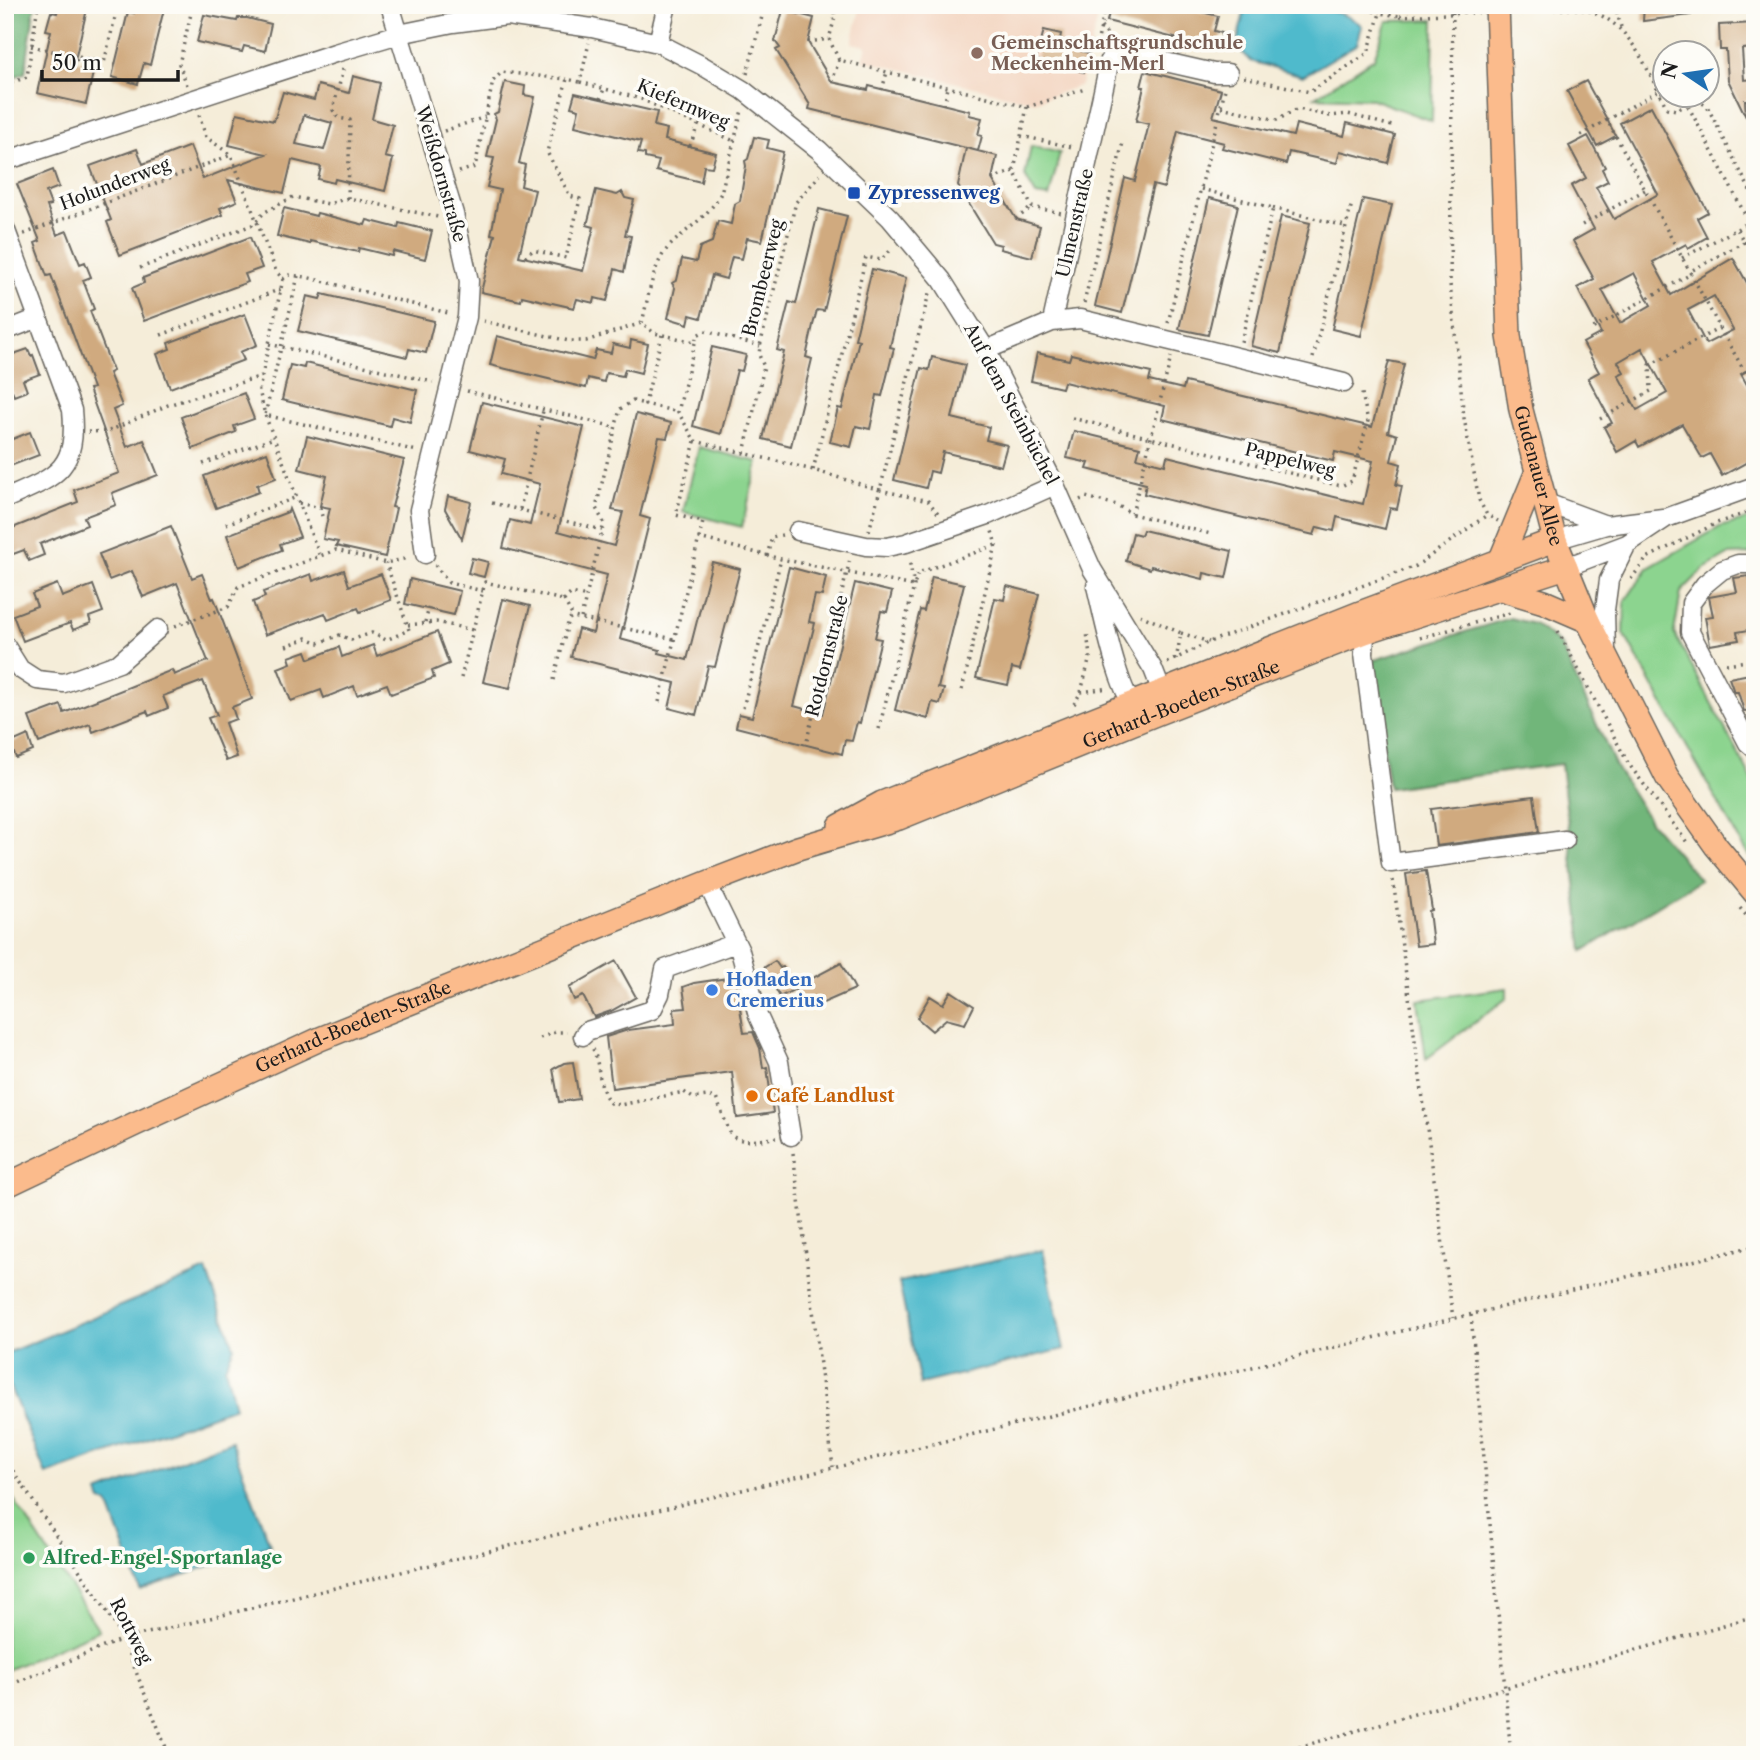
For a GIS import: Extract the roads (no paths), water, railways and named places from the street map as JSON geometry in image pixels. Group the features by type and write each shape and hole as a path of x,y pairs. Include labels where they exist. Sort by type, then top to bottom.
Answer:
{"main road":[{"name":"Gudenauer Allee","path":"1496,5 1509,336 1521,410 1555,540 1588,621 1667,777 1755,893"},
{"path":"1501,559 1536,474"},
{"name":"Gerhard-Boeden-Straße","path":"5,1186 320,1039 798,848 899,818 1150,706 1501,559 1555,540"},
{"name":"Gerhard-Boeden-Straße","path":"1150,706 1566,567"},
{"path":"1501,589 1544,601 1588,621"}],"street":[{"name":"Weißdornstraße","path":"390,5 454,214 469,281 467,317 419,510 425,554"},
{"path":"658,43 667,5"},
{"name":"Auf dem Steinbüchel","path":"5,161 335,53 399,34 508,11 658,43 752,96 833,162 890,218 942,280 986,350 1055,485 1092,569 1153,669 1150,706"},
{"name":"Ulmenstraße","path":"1052,322 1111,55 1130,54 1214,73 1228,73"},
{"path":"5,499 53,476 72,449 74,432 72,410 7,234"},
{"path":"5,331 38,318"},
{"path":"986,350 1052,322 1080,319 1344,383"},
{"path":"797,531 866,546 887,547 988,515 1055,485"},
{"path":"1555,540 1606,525 1666,518 1755,486"},
{"path":"1544,502 1606,525"},
{"path":"1566,567 1627,544 1666,518"},
{"path":"1606,657 1605,610 1609,580 1627,544"},
{"path":"1755,564 1738,564 1722,570 1705,584 1692,603 1690,632 1748,743 1755,749"},
{"name":"Auf dem Steinbüchel","path":"1092,569 1121,682 1150,706"},
{"path":"5,645 20,669 37,680 64,682 119,663 158,629"},
{"path":"1365,632 1364,654 1391,863 1565,840"},
{"path":"707,883 736,943 758,1016 779,1062 790,1136"},
{"path":"583,1036 587,1031 652,1010 660,994 665,969 736,943"}],"water":[{"path":"1246,5 1323,9 1352,18 1362,26 1357,44 1303,76 1251,61 1236,46"},
{"path":"1043,1250 1064,1349 920,1384 899,1282"},
{"path":"206,1270 234,1347 225,1367 235,1407 46,1475 5,1375 5,1354"},
{"path":"231,1441 270,1545 140,1590 108,1503 101,1501 98,1493"}],"place":[{"name":"Gemeinschaftsgrundschule Meckenheim-Merl","path":"977,53"},
{"name":"Zypressenweg","path":"854,193"},
{"name":"Hofladen Cremerius","path":"712,990"},
{"name":"Café Landlust","path":"752,1096"},
{"name":"Alfred-Engel-Sportanlage","path":"29,1558"}]}
